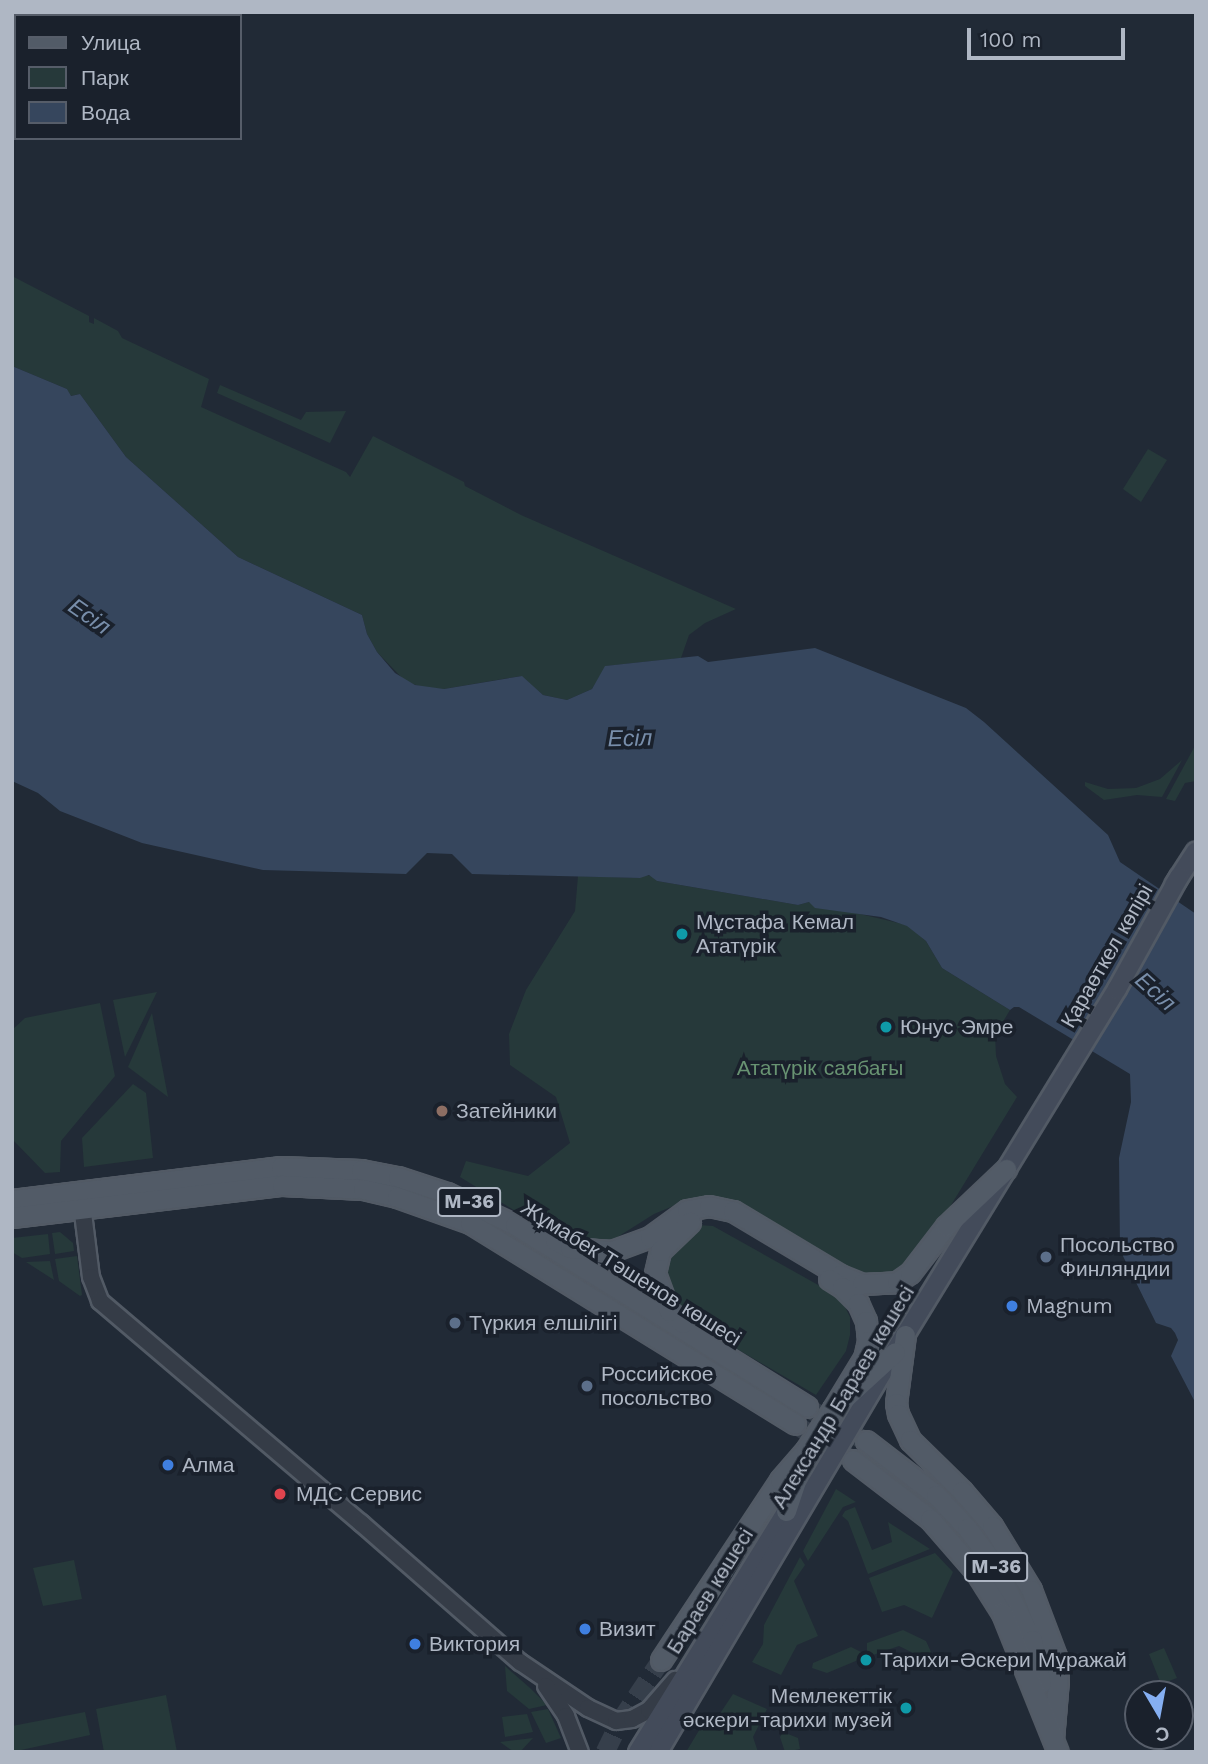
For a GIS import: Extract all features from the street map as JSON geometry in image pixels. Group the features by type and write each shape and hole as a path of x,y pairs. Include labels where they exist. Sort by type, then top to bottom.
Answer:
{"main road":[{"name":"Қараөткел көпірі","path":"1068,1066 1117,989 1196,851"},
{"name":"Александр Бараев көшесі","path":"658,1752 1068,1066"},
{"name":"Жұмабек Тәшенов көшесі","path":"12,1217 82,1200 239,1170 326,1167 398,1177 447,1193 514,1225 720,1356 807,1406"},
{"path":"447,1193 497,1207 570,1248 592,1252 612,1251 650,1237 687,1210 709,1206 733,1211 840,1275 862,1284 879,1285 897,1282 910,1273 946,1226 1006,1169"},
{"name":"Жұмабек Тәшенов көшесі","path":"12,1200 82,1200 282,1185 363,1189 397,1197 470,1223 795,1424"},
{"path":"661,1660 780,1480 806,1450 833,1409 867,1350 868,1331 858,1303 842,1287 724,1218 714,1216 687,1223 660,1251 655,1273 669,1311 720,1356"},
{"path":"905,1335 896,1404 909,1440 962,1491 992,1526 1031,1590 1056,1656 1058,1680 1053,1747"},
{"path":"833,1409 895,1352"},
{"name":"Бараев көшесі","path":"638,1752 786,1511 895,1352"},
{"name":"M-36","path":"866,1441 936,1495 967,1528 993,1564 1031,1640 1053,1747"},
{"path":"786,1511 806,1450"},
{"name":"M-36","path":"853,1460 930,1520 976,1572 1002,1612 1045,1715 1053,1747"}],"street":[{"path":"82,1200 91,1277 100,1301 540,1679 603,1717 626,1721 649,1710 707,1641"},
{"path":"540,1679 566,1716 580,1752"}],"green space":[{"path":"12,276 89,316 89,322 94,324 94,318 118,331 122,338 209,379 201,407 346,472 350,477 373,436 464,482 465,486 521,515 736,609 705,623 689,635 681,658 606,666 592,689 567,700 543,695 521,676 444,689 424,688 405,681 377,652 367,634 362,615 238,557 126,457 80,394 70,396 67,389 12,366"},
{"path":"220,385 301,420 306,412 346,411 330,443 217,393"},
{"path":"1148,449 1167,460 1141,502 1123,489"},
{"path":"1196,744 1196,781 1185,783 1175,801 1166,799"},
{"path":"1182,760 1162,797 1137,795 1104,800 1085,786 1085,782 1108,789 1136,788 1160,779"},
{"name":"Ататүрік саябағы","path":"643,875 653,876 657,881 798,905 809,902 907,925 926,941 942,968 1010,1010 995,1035 996,1056 1005,1084 1017,1097 920,1256 902,1274 863,1281 747,1207 712,1198 683,1202 654,1214 608,1243 572,1241 543,1228 460,1177 466,1161 528,1176 570,1143 556,1097 510,1065 509,1034 526,990 575,911 578,876 640,878"},
{"path":"157,992 125,1057 113,1000"},
{"path":"100,1003 115,1076 61,1141 60,1172 45,1173 12,1139 12,1030 25,1018"},
{"path":"152,1013 168,1097 128,1067"},
{"path":"133,1084 146,1093 153,1158 84,1167 82,1138"},
{"path":"699,1225 713,1226 836,1295 844,1305 850,1317 850,1335 846,1351 816,1395 677,1314 665,1304 660,1247"},
{"path":"60,1232 73,1243 74,1251 55,1254 52,1233"},
{"path":"48,1234 50,1254 22,1258 12,1252 12,1238"},
{"path":"77,1256 80,1296 59,1281 55,1259"},
{"path":"50,1261 54,1280 26,1262"},
{"path":"836,1489 856,1502 843,1507 808,1561 803,1551"},
{"path":"855,1507 872,1550 892,1542 888,1522 930,1549 868,1574 848,1521 842,1516 845,1511"},
{"path":"935,1553 953,1572 932,1618 904,1605 882,1612 869,1578"},
{"path":"800,1557 805,1565 794,1581 818,1636 797,1645 781,1675 752,1662 763,1644 764,1625"},
{"path":"74,1560 82,1599 43,1606 33,1568"},
{"path":"903,1630 926,1641 931,1652 927,1660 899,1646 867,1657 867,1643"},
{"path":"851,1647 861,1652 863,1658 827,1673 812,1668 813,1663"},
{"path":"1164,1648 1177,1678 1159,1680 1149,1654"},
{"path":"505,1666 547,1705 529,1709 507,1691"},
{"path":"733,1694 767,1709 753,1737 758,1752 686,1752 704,1722 721,1712"},
{"path":"166,1695 177,1752 104,1752 96,1709"},
{"path":"548,1709 561,1738 546,1743 531,1712"},
{"path":"85,1712 90,1735 12,1752 12,1726"},
{"path":"527,1714 533,1732 505,1737 502,1717"},
{"path":"783,1732 798,1738 800,1749 785,1752 780,1737"},
{"path":"533,1738 520,1752 514,1752 500,1742"}],"water":[{"name":"Есіл","path":"12,366 67,389 71,396 80,394 126,457 238,557 362,615 367,634 377,652 395,673 415,685 444,689 522,676 543,695 567,700 592,689 605,666 698,656 708,662 815,648 966,708 984,722 1108,835 1120,862 1196,914 1196,1404 1171,1356 1178,1340 1175,1333 1171,1328 1156,1323 1120,1250 1119,1158 1131,1102 1130,1074 1019,1007 1010,1010 942,968 926,941 907,926 881,917 815,908 809,902 798,905 657,881 649,875 640,878 472,874 452,854 427,853 406,874 263,870 142,843 60,811 38,793 12,781"}],"tunnel":[{"path":"807,1407 866,1441"},
{"path":"795,1424 850,1458"},
{"path":"605,1752 620,1721 661,1660"}],"place":[{"name":"Мұстафа Кемал Ататүрік","path":"682,934"},
{"name":"Юнус Эмре","path":"886,1027"},
{"name":"Затейники","path":"442,1111"},
{"name":"Посольство Финляндии","path":"1046,1257"},
{"name":"Magnum","path":"1012,1306"},
{"name":"Түркия елшілігі","path":"455,1323"},
{"name":"Российское посольство","path":"587,1386"},
{"name":"Алма","path":"168,1465"},
{"name":"МДС Сервис","path":"280,1494"},
{"name":"Визит","path":"585,1629"},
{"name":"Виктория","path":"415,1644"},
{"name":"Тарихи-Әскери Мұражай","path":"866,1660"},
{"name":"Мемлекеттік әскери-тарихи музей","path":"906,1708"}]}
